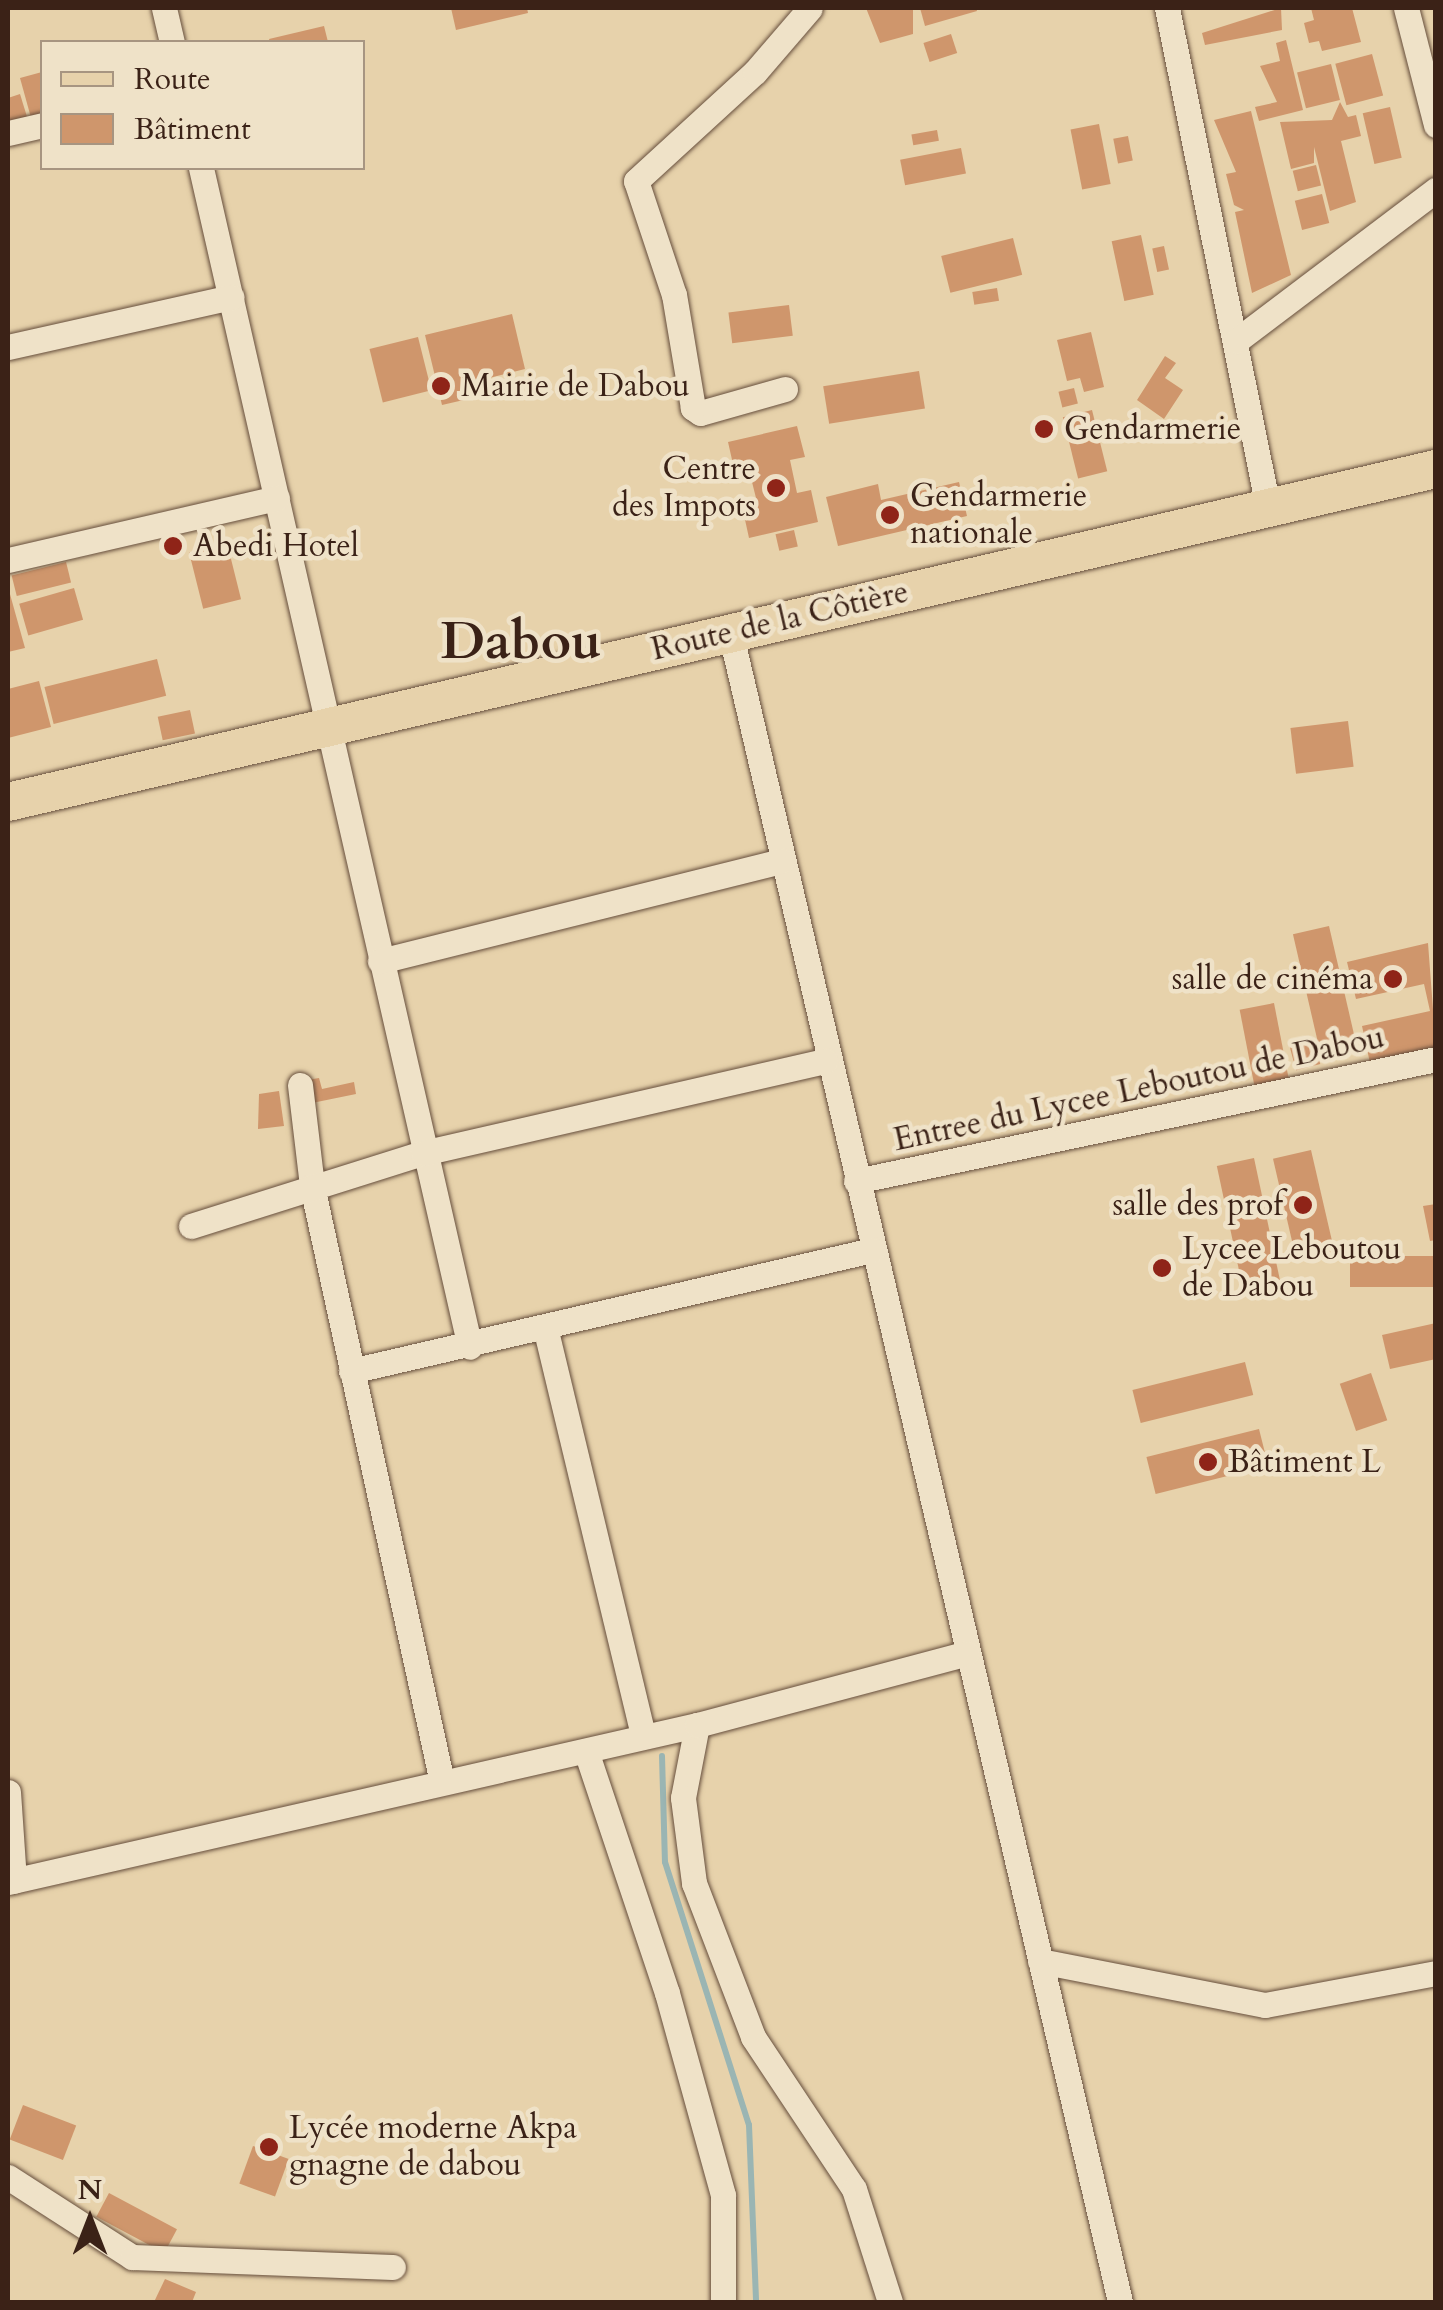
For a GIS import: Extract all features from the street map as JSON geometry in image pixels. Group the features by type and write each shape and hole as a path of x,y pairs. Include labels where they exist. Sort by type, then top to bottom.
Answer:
{"main road":[{"name":"Route de la Côtière","path":"8,802 1436,469"}],"street":[{"path":"164,8 172,40"},
{"path":"785,389 700,412 693,408 674,295 636,180 755,72 810,8"},
{"path":"1166,8 1268,507"},
{"path":"1406,8 1436,124"},
{"path":"8,134 40,126"},
{"path":"201,170 470,1347"},
{"path":"1236,341 1436,190"},
{"path":"8,347 231,297"},
{"path":"8,560 278,498"},
{"path":"730,631 826,1061 1120,2302"},
{"path":"380,961 782,861"},
{"name":"Entree du Lycee Leboutou de Dabou","path":"856,1181 1436,1059"},
{"path":"191,1226 424,1153 826,1061"},
{"path":"300,1085 312,1186 442,1782"},
{"path":"351,1371 546,1331 872,1250"},
{"path":"546,1331 643,1735"},
{"path":"8,1792 11,1882 698,1725 967,1653"},
{"path":"698,1725 683,1798 694,1883 753,2037 854,2189 890,2302"},
{"path":"586,1751 668,1993 723,2194 723,2302"},
{"path":"1040,1960 1265,2005 1436,1974"},
{"path":"8,2177 132,2257 393,2267"}],"building":[{"path":"451,8 527,8 528,13 456,30"},
{"path":"866,8 913,8 913,34 880,43"},
{"path":"920,8 976,8 977,11 925,26"},
{"path":"1281,8 1282,30 1205,45 1202,33"},
{"path":"1311,8 1352,8 1361,42 1322,51 1319,41 1309,43 1304,23 1314,20"},
{"path":"324,26 328,40 269,40"},
{"path":"951,34 957,53 930,62 923,43"},
{"path":"1286,40 1303,110 1259,121 1255,107 1277,102 1260,66 1280,61 1276,43"},
{"path":"1372,54 1383,96 1346,105 1335,64"},
{"path":"1331,64 1340,100 1306,108 1297,72"},
{"path":"40,73 40,123 33,125 20,78"},
{"path":"20,94 28,120 8,126 8,98"},
{"path":"1340,102 1348,117 1356,115 1361,136 1341,141 1356,202 1330,211 1314,147 1314,163 1291,169 1280,122 1332,120"},
{"path":"1390,107 1402,158 1374,164 1363,113"},
{"path":"1251,111 1291,275 1252,293 1235,212 1244,210 1234,205 1226,174 1236,172 1214,120"},
{"path":"1099,124 1111,184 1082,189 1071,130"},
{"path":"937,130 939,141 913,145 911,135"},
{"path":"1128,136 1133,161 1118,163 1113,139"},
{"path":"961,148 966,174 905,185 900,160"},
{"path":"1316,165 1321,185 1298,191 1293,171"},
{"path":"1322,194 1329,223 1302,230 1295,201"},
{"path":"1141,235 1154,295 1124,301 1112,241"},
{"path":"1013,238 1022,275 950,293 941,256"},
{"path":"1164,246 1169,269 1157,272 1152,248"},
{"path":"997,288 999,301 974,305 972,292"},
{"path":"789,305 793,336 732,343 728,312"},
{"path":"512,314 525,369 477,381 481,396 442,405 425,335"},
{"path":"1091,332 1104,387 1084,392 1080,378 1067,381 1057,340"},
{"path":"418,337 431,390 383,402 369,349"},
{"path":"1165,356 1176,363 1165,378 1183,390 1164,419 1137,400"},
{"path":"919,371 925,409 829,424 823,386"},
{"path":"1074,388 1078,404 1062,407 1058,392"},
{"path":"1092,410 1107,471 1078,478 1063,417"},
{"path":"797,426 805,457 790,460 797,493 811,490 818,522 749,538 742,506 757,502 749,470 735,473 728,442"},
{"path":"959,482 967,516 838,546 826,497 878,484 881,500"},
{"path":"794,530 798,547 779,551 775,534"},
{"path":"227,543 241,599 203,609 189,552"},
{"path":"66,562 71,582 17,596 12,576"},
{"path":"8,587 25,648 8,652"},
{"path":"74,588 83,620 28,635 19,604"},
{"path":"157,659 166,696 54,724 44,687"},
{"path":"39,681 51,727 8,738 8,689"},
{"path":"190,710 195,733 163,740 158,717"},
{"path":"1348,721 1354,767 1296,774 1290,728"},
{"path":"1329,926 1358,1052 1322,1060 1293,934"},
{"path":"1428,943 1436,1049 1370,1063 1362,1026 1430,1011 1424,984 1356,999 1347,962"},
{"path":"1274,1003 1289,1083 1255,1089 1240,1010"},
{"path":"1313,1037 1320,1064 1296,1071 1289,1043"},
{"path":"319,1078 322,1089 354,1082 356,1094 312,1103 307,1080"},
{"path":"279,1091 284,1126 258,1129 259,1094"},
{"name":"salle des prof","path":"1311,1150 1334,1251 1296,1260 1273,1159"},
{"path":"1254,1158 1281,1283 1243,1291 1217,1166"},
{"path":"1436,1204 1436,1240 1430,1241 1423,1206"},
{"path":"1350,1256 1436,1256 1436,1287 1350,1287"},
{"path":"1436,1323 1436,1359 1390,1369 1382,1335"},
{"path":"1245,1362 1253,1395 1141,1423 1132,1390"},
{"path":"1371,1373 1387,1420 1356,1431 1340,1384"},
{"name":"Bâtiment L","path":"1259,1429 1268,1466 1156,1494 1146,1457"},
{"path":"23,2105 76,2125 63,2160 10,2140"},
{"path":"253,2146 289,2159 275,2197 239,2184"},
{"path":"109,2193 177,2229 164,2253 96,2217"},
{"path":"165,2279 196,2292 192,2302 154,2302"}],"waterway":[{"path":"662,1756 665,1862 749,2125 756,2302"}],"place":[{"name":"Mairie de Dabou","path":"441,386"},
{"name":"Gendarmerie","path":"1044,429"},
{"name":"Centre des Impots","path":"776,488"},
{"name":"Gendarmerie nationale","path":"890,515"},
{"name":"Abedi Hotel","path":"173,546"},
{"name":"salle de cinéma","path":"1393,979"},
{"name":"salle des prof","path":"1303,1205"},
{"name":"Lycee Leboutou de Dabou","path":"1162,1268"},
{"name":"Bâtiment L","path":"1208,1462"},
{"name":"Lycée moderne Akpa gnagne de dabou","path":"269,2147"}],"district":[{"name":"Dabou","path":"521,643"}]}
